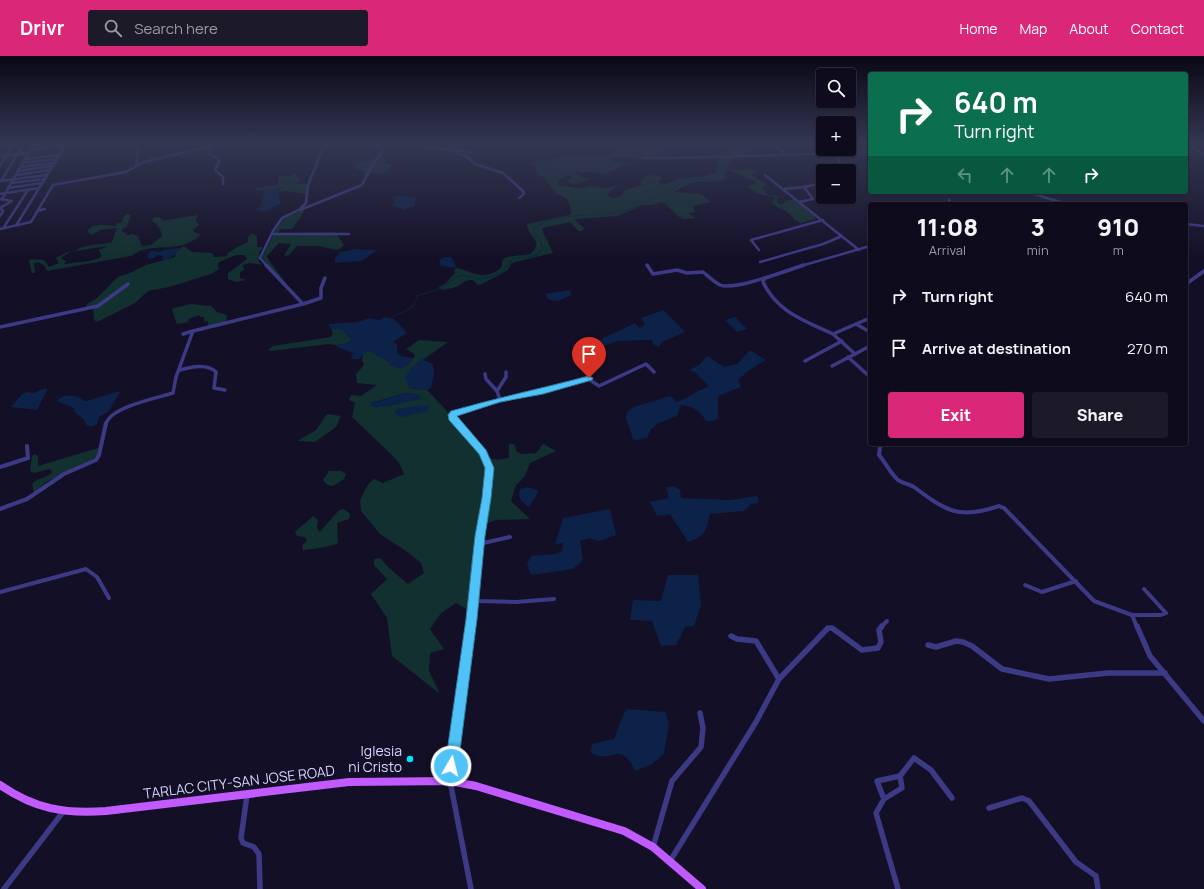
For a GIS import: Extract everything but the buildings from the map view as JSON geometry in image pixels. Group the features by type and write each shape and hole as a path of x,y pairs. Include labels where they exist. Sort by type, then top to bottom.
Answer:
{"main road":[{"name":"TARLAC CITY-SAN JOSE ROAD","path":"0,785 30,804 63,812 106,811 349,782 450,780 476,786 614,827 639,838 653,847 702,889"}],"street":[{"path":"1,199 11,184 25,182"},
{"path":"0,229 30,222 53,185 71,182"},
{"path":"298,210 306,202 309,182"},
{"path":"303,304 303,302 260,260 262,253 284,216 313,206 336,194 362,185 363,182"},
{"path":"513,182 523,191 524,194 519,198"},
{"path":"773,182 859,250"},
{"path":"8,188 42,183"},
{"path":"17,224 42,183"},
{"path":"783,189 816,184"},
{"path":"799,202 813,199 804,187"},
{"path":"0,194 39,188"},
{"path":"4,227 28,190"},
{"path":"1034,194 1062,202"},
{"path":"0,216 3,211 0,208 12,201 8,199 1,199"},
{"path":"37,211 45,209"},
{"path":"759,250 750,240 822,220"},
{"path":"1188,224 1204,226"},
{"path":"272,234 350,234"},
{"path":"760,262 823,244 842,236"},
{"path":"647,265 653,274 677,270 687,273 703,272 726,287 764,278 808,263 868,247"},
{"path":"1188,283 1204,271"},
{"path":"183,334 295,308 321,298 321,288 325,278"},
{"path":"764,278 763,282 767,290 787,312 833,334 855,354"},
{"path":"0,327 98,306 128,284"},
{"path":"833,334 868,319"},
{"path":"856,324 868,331"},
{"path":"0,509 28,499 64,474 96,460 100,455 102,440 109,416 131,405 173,393 176,377 180,370 193,331"},
{"path":"805,361 842,341"},
{"path":"832,366 868,347"},
{"path":"848,357 868,375"},
{"path":"471,889 450,780 474,601 479,544 488,492 489,465 483,452 452,418 452,415 454,413 500,400 543,391 587,378 599,386 646,364 654,372"},
{"path":"180,370 196,366 213,369 216,372 214,388 225,390"},
{"path":"497,391 506,376 506,372"},
{"path":"485,374 486,379 497,391 500,400"},
{"path":"0,467 28,458 27,446"},
{"path":"881,446 879,455 898,480 910,484 944,508 958,513 982,512 999,506 1004,508 1094,601 1132,615 1161,615 1166,613 1144,589"},
{"path":"479,544 510,537"},
{"path":"0,592 86,569 92,570 97,576 109,598"},
{"path":"1025,584 1042,592 1076,581"},
{"path":"474,601 516,602 554,599"},
{"path":"1132,615 1150,656 1204,722"},
{"path":"670,860 756,722 779,679 828,628 832,628 862,650 875,650 881,642 879,630 887,622"},
{"path":"731,636 737,639 756,641 779,679"},
{"path":"928,645 936,647 956,641 963,642 972,646 1002,668 1049,679 1108,673 1165,673"},
{"path":"653,847 672,781 675,775 696,756 700,748 703,729 700,713"},
{"path":"898,889 876,813 884,800 902,788 900,776 912,759 918,759 931,770 952,798"},
{"path":"884,800 877,781 900,776"},
{"path":"247,795 241,838 243,843 254,848 259,854 260,889"},
{"path":"989,808 1022,798 1029,801 1076,862 1096,876 1098,889"},
{"path":"4,889 63,812"}],"green space":[{"path":"278,182 299,182 297,184 307,184 306,194 286,191 278,192 281,188 262,189 264,191 256,190 256,188 278,185"},
{"path":"548,182 558,182 560,186 581,188 591,186 604,188 617,186 607,195 614,198 621,196 625,190 642,185 641,182 658,182 663,185 672,182 716,182 694,183 674,192 701,194 711,202 693,206 695,212 688,213 696,218 684,219 679,217 665,203 661,202 652,205 643,205 617,216 575,219 584,228 582,231 578,231 570,222 542,228 553,253 515,262 511,264 508,270 482,284 478,285 471,280 452,288 442,290 438,288 446,283 455,273 454,270 457,268 475,274 484,275 495,272 501,268 503,259 507,257 530,254 536,245 536,242 528,229 527,224 569,215 572,212 566,198 556,194"},
{"path":"569,182 582,182 574,185"},
{"path":"755,182 762,182 767,186 762,188 768,195 783,197 777,198 778,204 783,204 785,201 794,199 815,216 815,219 801,223 794,220 790,214 772,203 775,197 760,194 748,186 756,183"},
{"path":"303,209 304,212 292,229 280,229 278,233 335,232 344,245 337,250 317,246 297,246 289,255 284,256 291,244 279,243 267,256 285,282 282,282 262,258 277,227 286,216"},
{"path":"127,214 131,215 127,225 128,226 122,229 122,232 126,233 127,236 131,234 138,236 142,246 151,245 162,236 158,227 152,221 154,217 161,218 162,221 198,215 196,220 199,225 193,230 195,233 201,234 189,243 181,245 142,250 131,256 47,271 44,265 38,262 34,264 35,273 32,273 29,261 30,259 44,260 49,267 59,263 56,258 67,252 70,252 61,258 66,261 64,264 90,261 100,258 101,255 99,250 108,246 75,251 87,246 112,242 117,228 101,230 91,235 87,231 93,226 97,225 117,226 116,224 122,222 124,216"},
{"path":"252,233 257,236 257,247 263,247 259,253 259,262 263,265 250,263 243,265 244,270 240,272 240,278 246,280 236,282 228,279 228,273 247,259 244,255 236,255 219,262 219,269 211,274 169,287 148,291 135,303 97,322 94,320 93,308 86,307 87,304 96,299 118,277 146,265 175,257 176,252 184,246 192,252 212,253 214,257 227,256 227,254 237,247 248,242 248,237"},
{"path":"191,304 211,306 217,312 227,315 226,322 208,327 208,321 204,322 204,317 200,317 200,315 188,319 189,322 177,324 172,310 174,308"},
{"path":"338,328 344,331 352,340 341,345 329,344 268,350 273,346 331,337 333,333 331,329"},
{"path":"419,340 448,342 417,364 407,382 410,388 427,390 490,458 509,458 509,444 514,444 517,452 522,454 536,453 543,444 556,451 530,463 525,476 516,485 511,501 530,519 496,520 485,524 482,539 476,540 468,610 456,603 441,613 430,629 444,649 430,653 429,671 440,694 392,656 387,618 371,594 387,579 374,565 374,559 380,558 389,568 408,584 424,573 421,563 409,553 380,534 361,511 360,501 369,483 374,479 383,483 404,474 399,463 393,456 352,417 355,403 349,400 351,395 361,396 377,385 357,383 356,374 364,365 362,360 364,352 368,350 389,362 391,366 408,365 415,356 406,349","holes":["406,393 419,395 404,402 387,406 375,407 371,403"]},
{"path":"327,414 341,416 336,427 315,442 297,441 316,430"},
{"path":"98,448 97,455 93,459 46,482 34,493 32,484 52,472 50,469 34,473 30,471 32,456 35,454 38,456 38,466"},
{"path":"329,471 342,471 346,474 344,479 333,486 327,485 323,480"},
{"path":"344,509 350,514 349,519 337,523 338,543 327,547 303,550 302,546 307,540 304,537 297,536 295,532 313,516 318,520 317,528 320,532 339,510"}],"water":[{"path":"281,187 278,192 280,201 282,202 265,212 256,209 261,206 264,191 262,189"},
{"path":"397,196 416,197 414,206 404,210 393,206 394,200 391,198"},
{"path":"181,248 173,256 163,260 163,256 157,255 154,258 148,259 148,254 151,251 161,252 164,250"},
{"path":"357,249 377,250 362,261 335,263 335,258 340,252"},
{"path":"444,257 451,257 457,268 441,266 439,260"},
{"path":"570,290 571,295 558,301 549,300 545,294"},
{"path":"663,310 685,332 662,342 659,347 653,344 652,340 618,341 584,353 581,349 635,323 639,328 645,324 641,318"},
{"path":"384,317 394,319 407,333 393,342 397,345 397,352 400,356 413,358 408,365 400,369 391,366 389,362 368,350 359,359 351,359 353,353 335,346 350,342 352,340 343,331 331,329 328,324 357,322 370,318 379,320"},
{"path":"735,317 747,329 737,332 725,320"},
{"path":"750,350 766,360 748,371 738,380 741,387 718,396 718,418 714,421 706,421 696,410 681,405 677,416 659,423 651,429 647,438 636,440 633,438 626,419 627,412 634,407 670,396 677,402 685,399 707,387 708,385 695,372 689,370 699,365 707,356 724,367 737,364"},
{"path":"422,359 433,364 434,374 431,388 427,390 410,388 405,378 409,370"},
{"path":"45,388 47,390 37,410 11,407 22,394 27,392 34,393"},
{"path":"120,392 109,411 99,417 97,424 93,426 87,426 84,420 74,411 74,408 57,401 60,398 70,395 86,401"},
{"path":"406,393 420,395 422,399 380,407 371,406 371,402 380,401"},
{"path":"429,405 428,411 402,417 395,414 395,410 413,406"},
{"path":"674,486 680,490 681,498 730,500 757,496 759,503 751,504 744,511 710,514 706,529 702,535 688,542 670,514 657,516 650,502 669,498 666,487"},
{"path":"528,487 539,491 529,507 522,502 519,495 520,489"},
{"path":"610,509 616,535 600,541 589,538 580,541 583,560 573,569 531,575 527,564 531,556 554,554 562,551 563,543 555,544 563,518"},
{"path":"668,575 698,575 701,605 694,626 685,627 676,645 661,646 652,621 630,620 633,600 661,601"},
{"path":"627,709 665,712 669,724 664,754 652,764 635,771 624,756 614,754 604,757 597,756 590,752 592,744 614,739 623,715"}],"waterway":[{"path":"391,318 413,307 417,296 442,288 456,277 462,275 480,279 493,276 502,271 513,259 538,255 543,247 533,229 542,224 551,220 572,216 613,213 626,210 652,200 687,182"}],"place":[{"name":"Iglesia ni Cristo","path":"410,759"}],"route":[{"path":"451,766 472,619 480,536 487,498 490,468 483,452 452,418 452,415 473,407 543,391 589,378"}]}
